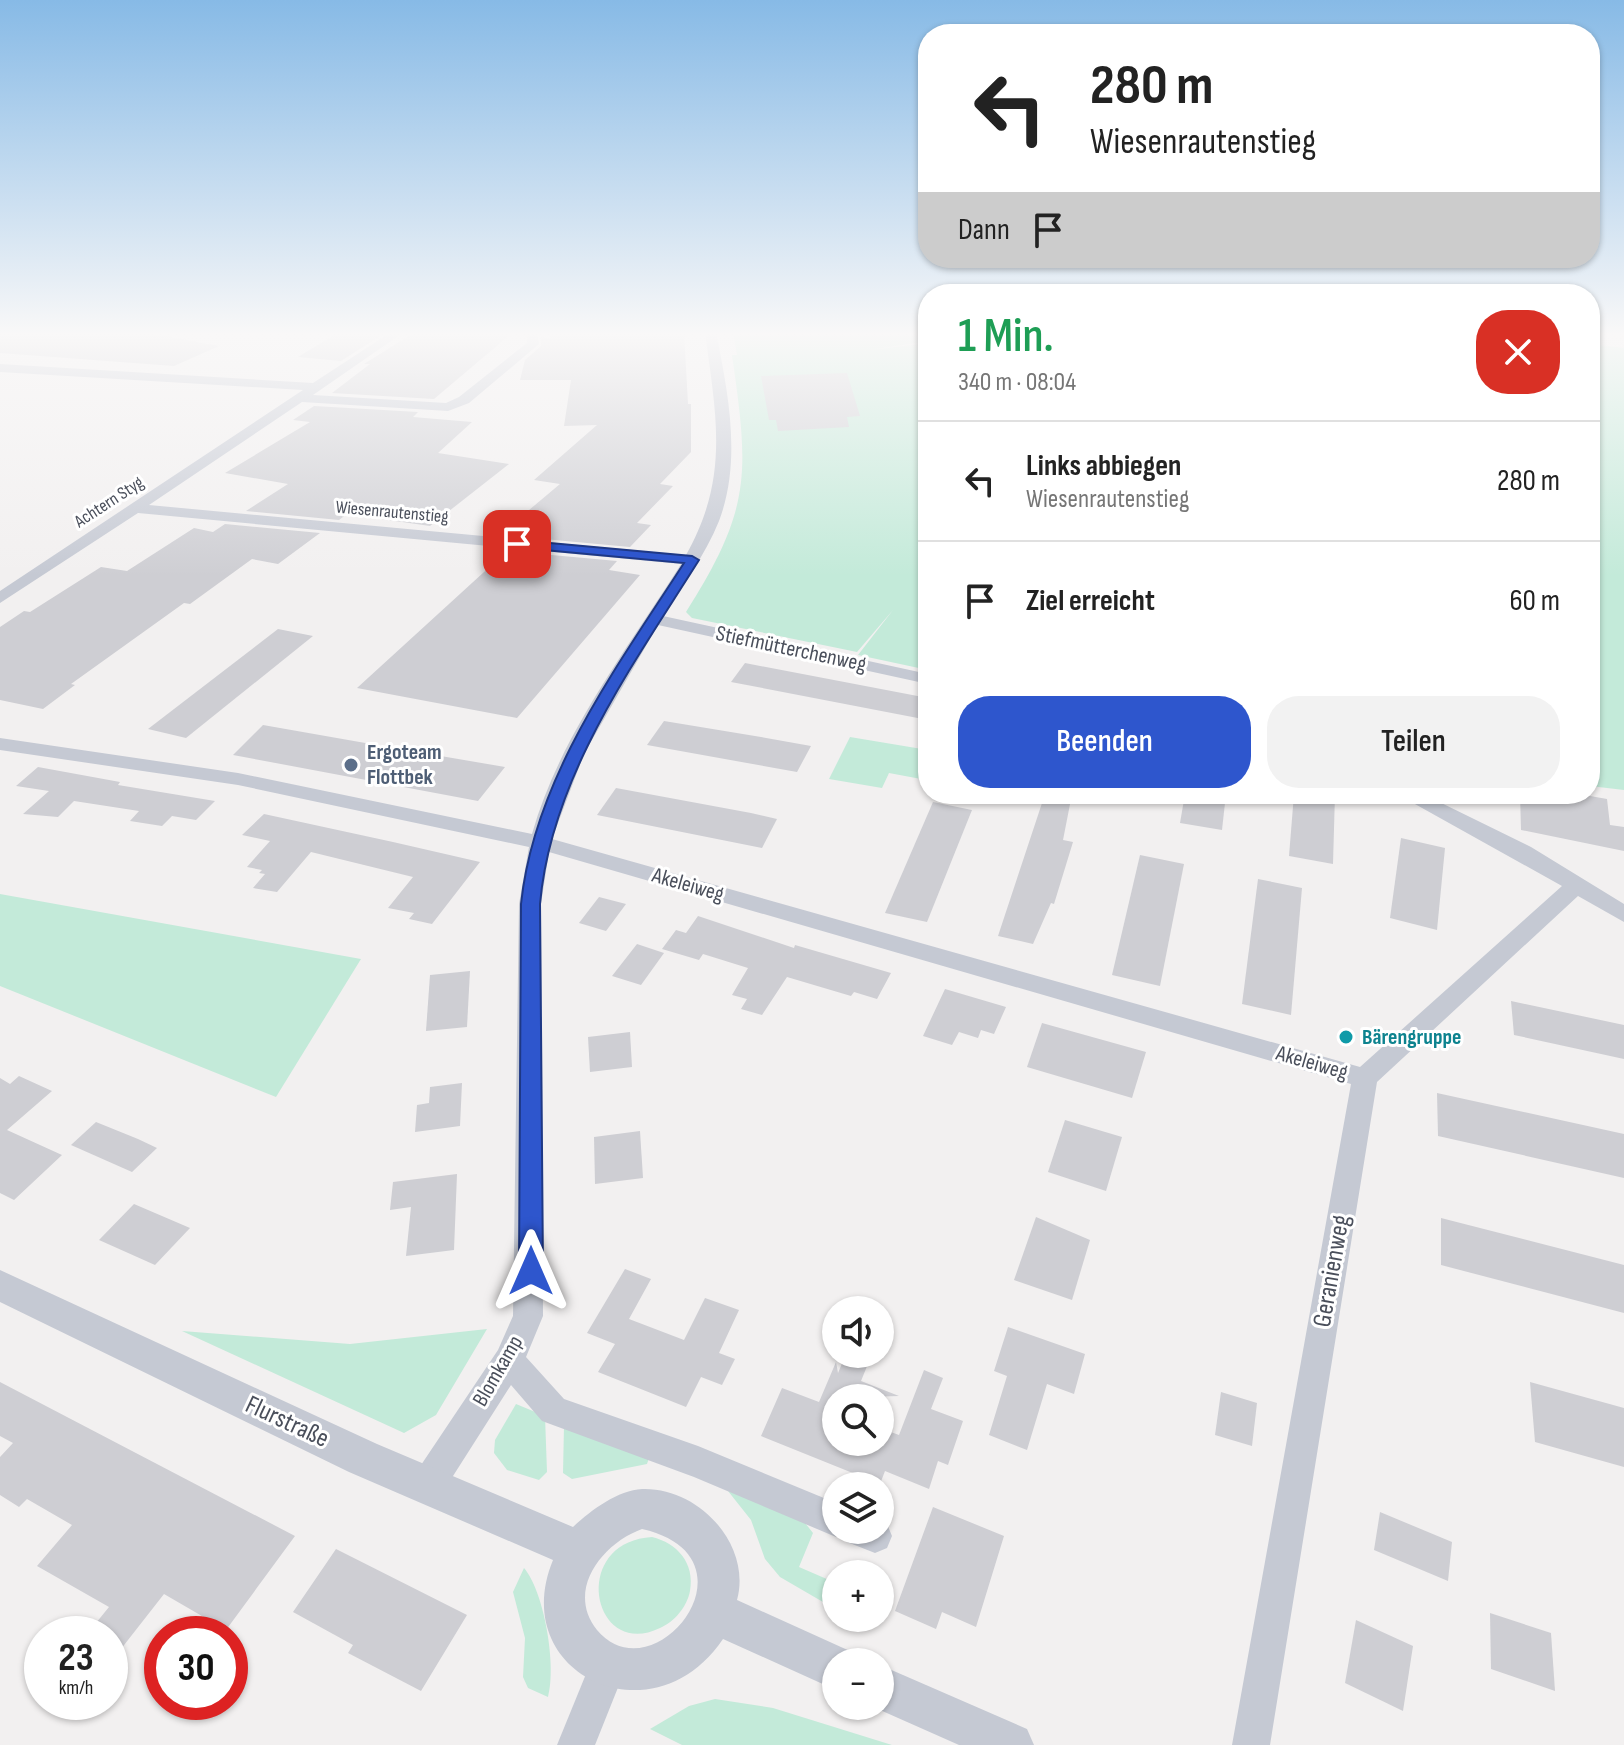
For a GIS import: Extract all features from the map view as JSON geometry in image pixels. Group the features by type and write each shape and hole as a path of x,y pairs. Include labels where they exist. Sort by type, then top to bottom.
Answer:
{"street":[{"name":"Achtern Styg","path":"0,598 280,413"},
{"name":"Blomkamp","path":"427,1486 509,1360 528,1316 530,904 539,843 599,707 692,560 715,512 724,475 718,413"},
{"name":"Wiesenrautenstieg","path":"136,508 692,560"},
{"name":"Stiefmütterchenweg","path":"653,619 918,677"},
{"name":"Akeleiweg","path":"0,744 238,779 539,843 1365,1078"},
{"path":"1427,804 1523,852 1624,914"},
{"path":"1365,1078 1428,1017 1576,886"},
{"name":"Geranienweg","path":"1251,1745 1365,1078"},
{"name":"Flurstraße","path":"0,1285 427,1486 578,1550"},
{"path":"509,1360 553,1410 698,1462 822,1514"},
{"path":"652,1509 678,1514 706,1537 715,1553 719,1582 714,1612 694,1645 661,1665 635,1670 608,1665 592,1656 570,1625 565,1587 578,1550 606,1521 624,1513 652,1509"},
{"path":"714,1612 822,1662"},
{"path":"576,1745 608,1665"},
{"path":"894,1693 1011,1745"}],"green space":[{"path":"740,413 918,413 918,668 858,655 893,610 857,652 692,618 686,612 708,576 734,516 740,489"},
{"path":"1600,413 1624,413 1624,790 1600,787"},
{"path":"850,737 918,748 918,778 889,773 882,788 829,779"},
{"path":"0,894 361,959 276,1097 0,986"},
{"path":"487,1329 436,1415 404,1433 182,1331 350,1344"},
{"path":"516,1404 545,1416 547,1472 539,1480 507,1470 494,1453 495,1440"},
{"path":"564,1425 649,1458 647,1464 572,1479 563,1473"},
{"path":"728,1491 798,1514 813,1533 799,1567 822,1577 822,1601 780,1577 765,1559 751,1520"},
{"path":"652,1537 676,1549 687,1563 690,1591 683,1608 670,1622 637,1634 618,1628 606,1615 599,1597 600,1577 609,1558 626,1544"},
{"path":"524,1568 537,1594 547,1630 551,1667 548,1697 528,1688 523,1677 525,1638 513,1592"},
{"path":"715,1699 773,1708 892,1745 682,1745 650,1729 689,1706"}],"building":[{"path":"303,413 417,413 413,417 472,422 438,453 509,464 430,526 347,514 339,520 246,511 288,484 225,473 310,422 293,420"},
{"path":"566,413 691,413 691,452 660,484 673,486 637,523 651,525 630,547 522,537 536,524 516,521 560,484 534,480 597,425 564,426"},
{"path":"768,413 859,413 860,416 847,417 849,427 778,431 776,420 769,420"},
{"path":"225,524 320,533 278,564 252,559 190,604 184,603 71,684 75,685 43,709 0,700 0,627 24,611 30,612 101,567 127,571 194,528 213,532"},
{"path":"507,551 617,561 609,570 640,575 517,718 357,688"},
{"path":"278,629 313,636 186,738 148,729"},
{"path":"745,663 918,696 918,718 731,682"},
{"path":"664,721 811,746 797,772 647,745"},
{"path":"263,725 505,767 478,801 233,755"},
{"path":"38,767 120,782 118,785 215,801 196,820 172,816 162,826 130,821 139,811 74,801 58,817 23,814 49,791 16,786"},
{"path":"616,788 777,819 762,848 597,815"},
{"path":"1600,798 1607,799 1610,825 1624,827 1624,851 1521,830 1520,804 1600,804"},
{"path":"932,804 972,810 927,922 885,913"},
{"path":"1042,804 1070,804 1063,840 1073,842 1054,904 1051,903 1033,944 998,936"},
{"path":"1183,804 1225,804 1222,830 1180,823"},
{"path":"1293,804 1335,804 1333,864 1289,856"},
{"path":"264,814 480,862 432,924 409,919 414,913 388,908 413,877 311,852 277,892 253,888 265,874 259,873 262,870 247,867 270,841 242,835"},
{"path":"1401,838 1445,848 1437,930 1390,918"},
{"path":"1140,855 1184,864 1160,986 1112,975"},
{"path":"1258,879 1302,888 1291,1015 1242,1004"},
{"path":"599,897 626,904 606,931 579,923"},
{"path":"698,916 794,948 795,945 891,973 877,999 854,992 851,996 787,977 762,1015 741,1009 747,999 732,995 748,968 703,954 699,960 662,949 676,930 686,933"},
{"path":"637,944 664,953 641,985 612,976"},
{"path":"470,971 467,1027 426,1031 430,975"},
{"path":"945,989 1006,1007 994,1034 981,1030 978,1038 959,1032 952,1045 923,1036"},
{"path":"1511,1001 1624,1025 1624,1059 1514,1035"},
{"path":"1042,1023 1146,1052 1132,1098 1027,1067"},
{"path":"630,1032 632,1067 590,1072 588,1037"},
{"path":"19,1076 52,1091 7,1130 62,1155 14,1200 0,1193 0,1078 10,1084"},
{"path":"462,1083 460,1126 415,1132 417,1105 429,1103 430,1087"},
{"path":"1437,1093 1624,1134 1624,1178 1438,1136"},
{"path":"1065,1120 1122,1137 1106,1191 1048,1172"},
{"path":"96,1122 157,1148 132,1172 71,1145"},
{"path":"640,1131 643,1178 595,1184 594,1137"},
{"path":"457,1174 454,1250 406,1256 411,1207 390,1210 393,1182"},
{"path":"134,1204 190,1228 155,1265 99,1240"},
{"path":"1036,1217 1090,1240 1072,1300 1014,1280"},
{"path":"1441,1218 1624,1265 1624,1313 1441,1265"},
{"path":"625,1269 651,1279 629,1319 684,1340 705,1298 739,1310 719,1353 735,1359 722,1385 701,1377 686,1407 598,1372 615,1344 587,1333"},
{"path":"1008,1327 1085,1354 1074,1394 1047,1384 1027,1450 989,1435 1007,1376 994,1371"},
{"path":"833,1368 837,1368 838,1373 840,1368 866,1368 861,1381 869,1384 827,1384"},
{"path":"924,1370 943,1378 931,1409 963,1421 948,1465 938,1461 929,1489 894,1475 894,1472 850,1472 761,1436 782,1388 819,1402 822,1395 822,1456 894,1456 894,1433 899,1435"},
{"path":"0,1382 295,1536 236,1616 202,1616 164,1594 128,1640 128,1616 102,1616 109,1607 37,1566 72,1525 27,1499 19,1507 0,1495 0,1457 13,1443 0,1436"},
{"path":"1530,1382 1624,1408 1624,1467 1535,1442"},
{"path":"1221,1392 1257,1403 1252,1446 1215,1435"},
{"path":"933,1507 1004,1536 976,1627 942,1612 936,1629 895,1611"},
{"path":"1380,1512 1452,1542 1448,1581 1374,1550"},
{"path":"336,1549 467,1615 421,1691 348,1653 353,1645 293,1612"},
{"path":"1490,1613 1551,1633 1555,1691 1491,1669"},
{"path":"1356,1620 1413,1646 1403,1711 1345,1683"}],"place":[{"name":"Ergoteam Flottbek","path":"351,765"},
{"name":"Bärengruppe","path":"1346,1037"}],"route":[{"path":"517,544 692,560 599,707 583,738 534,861 530,904 531,1271"}]}
